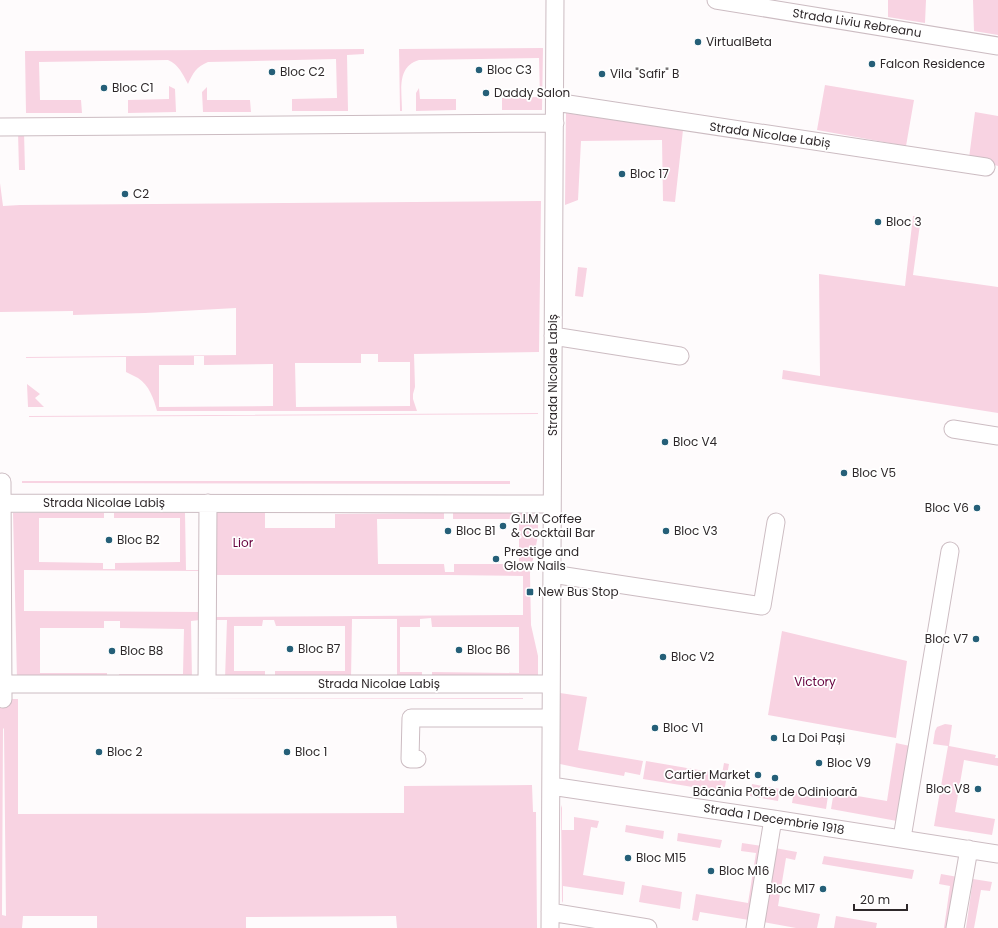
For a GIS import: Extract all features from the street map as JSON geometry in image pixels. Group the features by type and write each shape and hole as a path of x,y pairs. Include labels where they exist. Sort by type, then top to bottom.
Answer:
{"street":[{"name":"Strada Nicolae Labiș","path":"550,920 555,0"},
{"name":"Strada Liviu Rebreanu","path":"716,0 998,46"},
{"name":"Strada Nicolae Labiș","path":"555,102 986,167"},
{"path":"0,127 555,123"},
{"path":"553,336 680,356"},
{"path":"953,429 998,436"},
{"path":"2,482 2,689"},
{"path":"207,684 208,503"},
{"name":"Strada Nicolae Labiș","path":"1,504 552,504"},
{"path":"552,574 762,606 776,522"},
{"path":"902,838 950,551"},
{"name":"Strada Nicolae Labiș","path":"2,689 207,684 551,684"},
{"path":"417,759 410,759 411,718 551,718"},
{"name":"Strada 1 Decembrie 1918","path":"551,786 902,838 998,854"},
{"path":"755,928 773,819"},
{"path":"955,928 969,849"},
{"path":"550,920 648,928"}],"green space":[{"path":"888,0 926,0 925,23 888,17"},
{"path":"973,0 998,0 998,35 974,31"},
{"path":"543,48 542,110 502,110 502,98 540,97 539,58 419,60 412,63 404,74 401,88 402,111 400,111 399,49"},
{"path":"364,49 364,54 347,55 348,111 292,111 292,99 337,98 336,59 208,62 195,71 188,84 178,67 168,60 39,62 40,100 81,100 82,113 26,113 25,51"},
{"path":"825,85 914,100 906,146 817,130"},
{"path":"169,86 175,89 176,112 128,113 128,100 169,99"},
{"path":"207,87 207,100 250,100 251,112 203,112 202,92"},
{"path":"419,88 420,99 456,99 456,110 416,111 416,93"},
{"path":"975,112 998,116 998,166 969,158"},
{"path":"566,113 683,130 675,202 663,201 662,140 581,141 578,200 565,205"},
{"path":"18,132 24,132 25,170 19,170"},
{"path":"0,183 3,206 541,201 539,352 414,354 415,387 413,399 417,411 157,411 153,397 145,384 138,378 126,372 126,357 26,357 236,355 236,308 73,315 73,311 0,312","holes":["361,354 378,354 378,362 410,362 410,406 296,407 295,363 361,363","194,356 204,356 204,365 273,364 273,406 159,407 159,365 194,365"]},
{"path":"913,216 921,217 913,275 998,287 998,413 782,379 783,370 820,376 819,274 905,286"},
{"path":"578,267 587,268 583,297 575,296"},
{"path":"27,384 40,394 35,398 44,407 28,407"},
{"path":"538,414 29,417 29,416"},
{"path":"22,481 510,481 510,484 22,483"},
{"path":"13,513 104,513 104,518 39,518 39,562 103,563 103,569 115,569 115,563 180,562 180,518 114,518 114,513 185,513 186,570 202,571 24,570 24,611 202,612 200,620 191,621 192,679 119,679 119,674 183,674 184,629 120,628 120,621 104,621 104,628 40,628 40,673 107,673 107,679 17,679"},
{"name":"Lior","path":"215,513 265,513 265,528 335,528 335,514 444,513 444,519 377,519 378,564 444,564 445,572 454,572 454,564 519,564 519,519 453,519 453,513 529,513 534,515 538,519 538,536 530,573 531,625 538,656 538,679 432,679 432,672 519,673 519,627 432,627 431,618 420,619 420,627 400,627 400,672 422,672 422,679 397,679 397,619 352,619 351,679 275,679 275,671 345,671 345,626 276,626 274,620 263,620 262,626 234,626 234,671 265,671 265,679 225,679 227,620 214,620 214,617 523,615 523,576 215,575"},
{"name":"Victory","path":"782,631 907,661 896,738 768,715"},
{"path":"560,693 587,697 578,750 643,761 640,775 625,772 624,776 560,764"},
{"path":"523,698 523,699 198,699"},
{"path":"0,699 18,699 18,814 404,813 404,786 532,785 533,812 536,812 537,928 397,928 396,916 246,917 246,928 97,928 97,916 23,916 22,928 0,928","holes":["3,728 6,916 2,915"]},
{"path":"945,724 952,725 949,746 996,755 995,758 998,758 998,766 964,760 955,812 995,819 992,835 934,826 948,746 933,744 937,727"},
{"path":"896,743 910,746 897,821 831,809 833,797 828,796 826,809 792,803 794,791 814,795 816,789 887,801"},
{"path":"646,761 722,774 724,763 729,764 724,792 643,779"},
{"path":"752,784 780,789 778,801 750,796"},
{"path":"562,805 562,830 574,830 574,817 599,821 597,828 591,827 583,875 625,882 623,895 563,886 563,903 561,808"},
{"path":"626,825 664,831 663,839 625,832"},
{"path":"678,833 722,840 720,848 677,841"},
{"path":"742,843 762,846 749,920 700,912 698,921 692,920 696,894 748,903 756,853 741,851"},
{"path":"775,848 797,852 795,860 786,858 778,906 820,914 817,928 796,928 763,922"},
{"path":"824,856 914,870 912,879 822,864"},
{"path":"941,874 958,877 949,928 944,928 950,886 939,884"},
{"path":"973,879 992,882 990,891 981,890 974,928 966,928"},
{"path":"642,885 682,892 680,909 639,902"},
{"path":"836,916 877,923 876,928 834,928"}],"place":[{"name":"VirtualBeta","path":"698,42"},
{"name":"Falcon Residence","path":"872,64"},
{"name":"Bloc C3","path":"479,70"},
{"name":"Bloc C2","path":"272,72"},
{"name":"Vila \"Safir\" B","path":"602,74"},
{"name":"Bloc C1","path":"104,88"},
{"name":"Daddy Salon","path":"486,93"},
{"name":"Bloc 17","path":"622,174"},
{"name":"C2","path":"125,194"},
{"name":"Bloc 3","path":"878,222"},
{"name":"Bloc V4","path":"665,442"},
{"name":"Bloc V5","path":"844,473"},
{"name":"Bloc V6","path":"977,508"},
{"name":"G.I.M Coffee & Cocktail Bar","path":"503,526"},
{"name":"Bloc B1","path":"448,531"},
{"name":"Bloc V3","path":"666,531"},
{"name":"Bloc B2","path":"109,540"},
{"name":"Prestige and Glow Nails","path":"496,559"},
{"name":"New Bus Stop","path":"530,592"},
{"name":"Bloc V7","path":"976,639"},
{"name":"Bloc B7","path":"290,649"},
{"name":"Bloc B6","path":"459,650"},
{"name":"Bloc B8","path":"112,651"},
{"name":"Bloc V2","path":"663,657"},
{"name":"Bloc V1","path":"655,728"},
{"name":"La Doi Pași","path":"774,738"},
{"name":"Bloc 2","path":"99,752"},
{"name":"Bloc 1","path":"287,752"},
{"name":"Bloc V9","path":"819,763"},
{"name":"Cartier Market","path":"758,775"},
{"name":"Băcănia Pofte de Odinioară","path":"775,778"},
{"name":"Bloc V8","path":"978,789"},
{"name":"Bloc M15","path":"628,858"},
{"name":"Bloc M16","path":"711,871"},
{"name":"Bloc M17","path":"823,889"}]}
